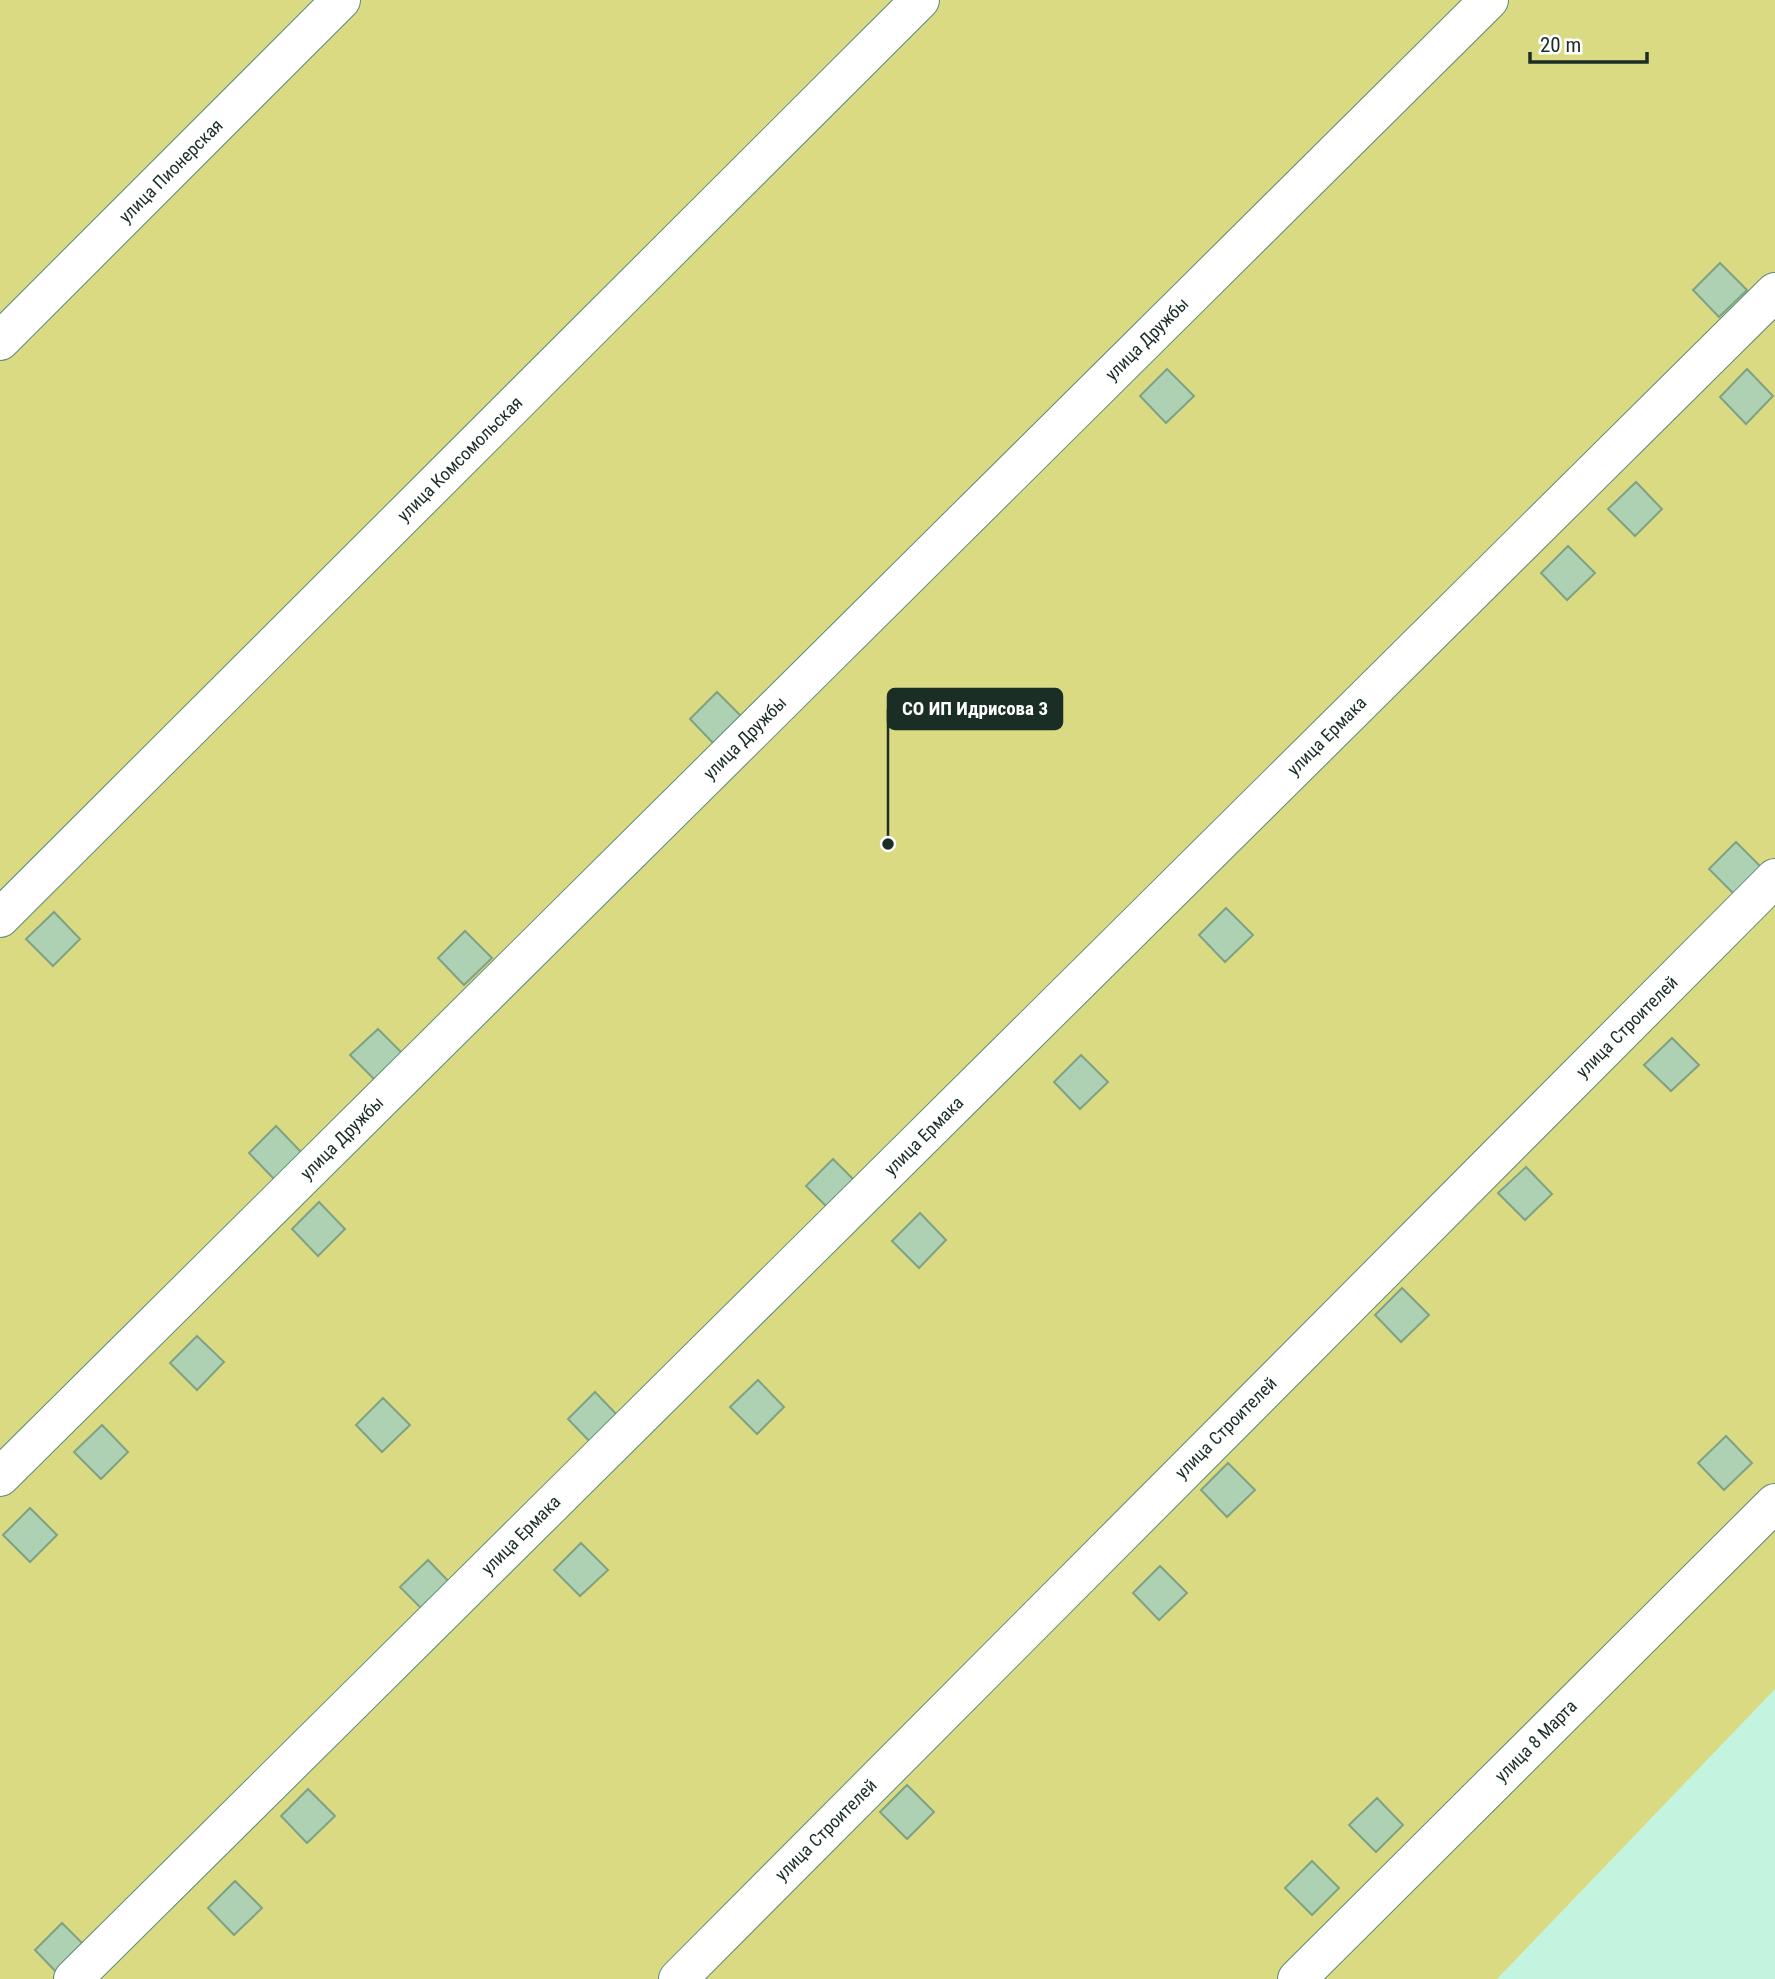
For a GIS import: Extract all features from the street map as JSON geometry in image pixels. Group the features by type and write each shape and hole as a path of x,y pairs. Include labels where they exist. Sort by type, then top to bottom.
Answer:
{"street":[{"name":"улица Пионерская","path":"0,341 341,0"},
{"name":"улица Комсомольская","path":"0,918 920,0"},
{"name":"улица Дружбы","path":"0,1477 1489,0"},
{"name":"улица Ермака","path":"73,1979 1775,292"},
{"name":"улица Строителей","path":"678,1979 1775,878"},
{"name":"улица 8 Марта","path":"1297,1979 1775,1503"}],"shaded area":[{"path":"0,0 1775,0 1775,1689 1497,1979 0,1979"}],"building":[{"path":"1720,263 1747,290 1719,317 1693,290"},
{"path":"1167,369 1194,396 1166,423 1140,396"},
{"path":"1747,369 1773,396 1746,424 1720,397"},
{"path":"1636,482 1662,509 1635,536 1608,509"},
{"path":"1568,546 1595,573 1567,600 1541,573"},
{"path":"717,692 744,719 716,746 690,719"},
{"path":"1736,842 1763,869 1736,896 1709,869"},
{"path":"1226,908 1253,935 1225,962 1199,935"},
{"path":"54,912 80,939 53,966 26,939"},
{"path":"465,931 492,958 464,985 438,958"},
{"path":"378,1029 404,1055 377,1082 350,1055"},
{"path":"1672,1038 1699,1065 1671,1091 1644,1065"},
{"path":"1081,1055 1108,1082 1080,1109 1054,1082"},
{"path":"276,1126 302,1153 275,1180 249,1153"},
{"path":"833,1159 860,1186 833,1213 806,1186"},
{"path":"1526,1167 1552,1194 1525,1220 1498,1193"},
{"path":"319,1202 345,1229 318,1256 292,1229"},
{"path":"920,1213 946,1240 919,1268 892,1241"},
{"path":"1402,1288 1429,1315 1401,1342 1375,1315"},
{"path":"197,1336 224,1362 197,1390 170,1363"},
{"path":"758,1380 784,1407 757,1434 730,1407"},
{"path":"595,1392 621,1419 594,1446 568,1419"},
{"path":"383,1398 410,1425 382,1452 356,1425"},
{"path":"102,1425 128,1452 101,1479 74,1452"},
{"path":"1726,1436 1752,1463 1724,1490 1698,1463"},
{"path":"1228,1463 1255,1490 1227,1517 1201,1490"},
{"path":"30,1508 57,1535 30,1562 3,1535"},
{"path":"581,1543 608,1570 580,1596 554,1570"},
{"path":"428,1560 454,1587 427,1614 400,1587"},
{"path":"1160,1566 1187,1593 1159,1620 1133,1593"},
{"path":"907,1785 934,1812 907,1839 880,1812"},
{"path":"308,1789 335,1816 307,1843 281,1816"},
{"path":"1377,1798 1403,1825 1376,1852 1349,1825"},
{"path":"1312,1861 1339,1888 1312,1915 1285,1888"},
{"path":"235,1881 262,1908 234,1935 208,1908"},
{"path":"62,1923 88,1949 61,1977 35,1950"}],"place":[{"name":"СО ИП Идрисова 3","path":"888,844"}]}
